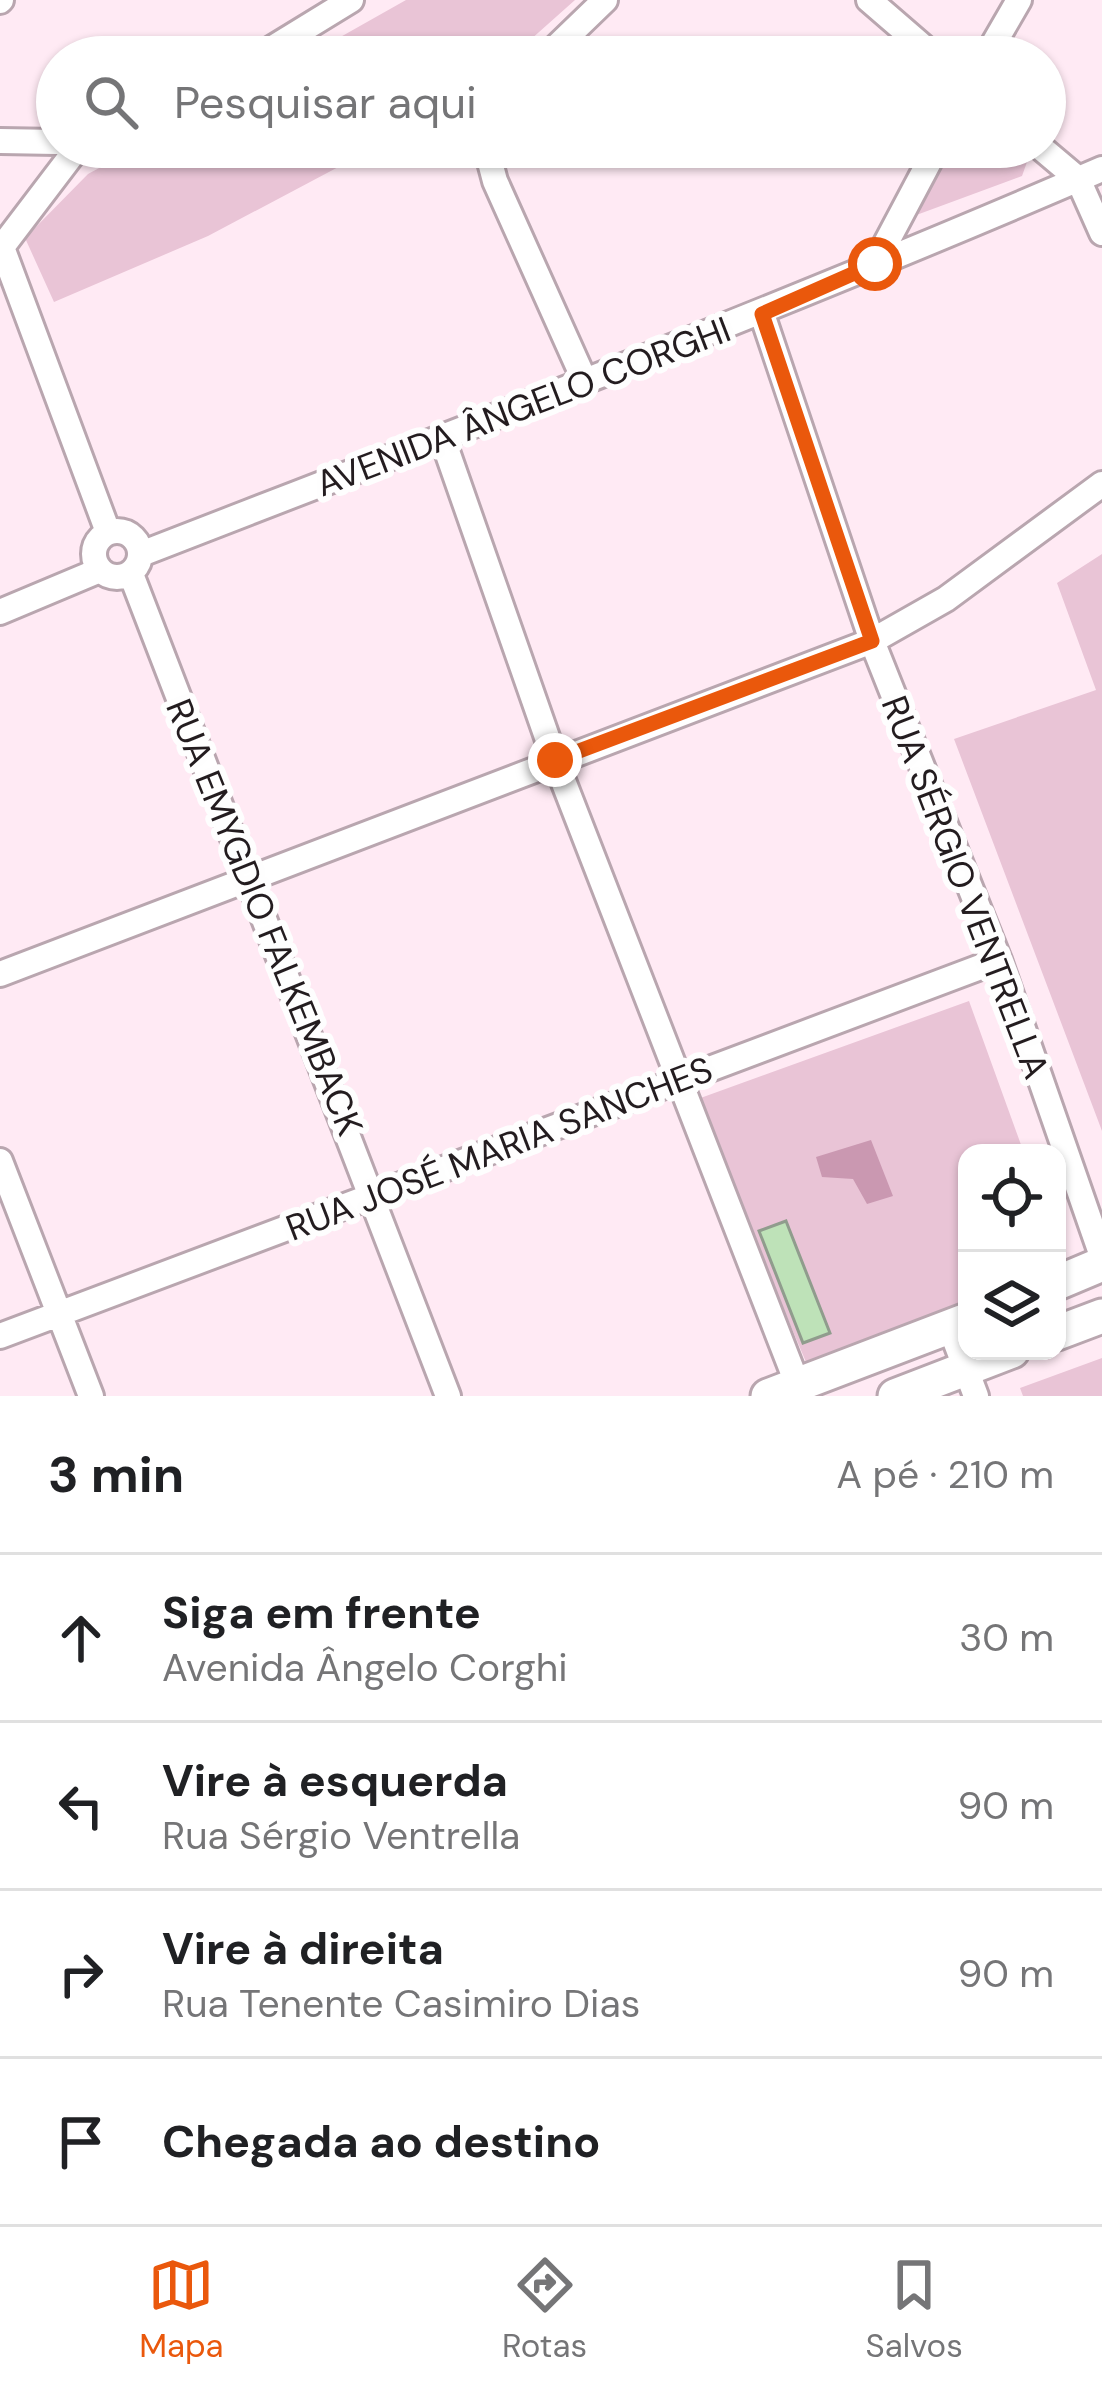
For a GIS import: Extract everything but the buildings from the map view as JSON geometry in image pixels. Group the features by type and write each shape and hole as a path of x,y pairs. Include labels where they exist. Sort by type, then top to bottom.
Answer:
{"street":[{"path":"292,36 351,0"},
{"path":"567,36 605,0"},
{"path":"869,0 911,36"},
{"path":"998,36 1019,0"},
{"path":"0,141 36,142"},
{"path":"61,168 1,244 108,532"},
{"path":"492,168 583,377"},
{"path":"875,264 926,168"},
{"path":"1090,174 1102,233"},
{"name":"AVENIDA ÂNGELO CORGHI","path":"136,564 583,377 762,314 1090,174"},
{"name":"RUA SÉRGIO VENTRELLA","path":"762,314 872,641 999,961 1102,1260"},
{"path":"442,437 555,760 679,1080 789,1392 958,1324"},
{"path":"0,974 872,641 946,599 1102,484"},
{"path":"108,532 130,534 136,564 114,577 100,570 94,548 108,532"},
{"name":"RUA EMYGDIO FALKEMBACK","path":"136,564 247,879 374,1194 448,1396"},
{"path":"0,612 100,570"},
{"name":"RUA JOSÉ MARIA SANCHES","path":"0,1336 999,961"},
{"path":"0,1161 91,1396"},
{"path":"1066,1278 1102,1260"},
{"path":"1066,1330 1102,1316"},
{"path":"895,1396 971,1383 1000,1360"}],"shaded area":[{"path":"406,0 575,0 535,36 342,36"},
{"path":"99,168 336,168 208,236 54,302 25,238"},
{"path":"926,168 1025,168 1022,176 911,217"},
{"path":"1102,554 1102,1131 954,739 1096,690 1057,583"},
{"path":"969,1001 1021,1144 958,1144 958,1306 806,1362 695,1100"},
{"path":"871,1140 893,1196 867,1204 853,1179 822,1177 816,1157"},
{"path":"1102,1358 1102,1396 1023,1396 1020,1388"}],"route":[{"path":"555,760 872,641 762,314 875,264"}]}
